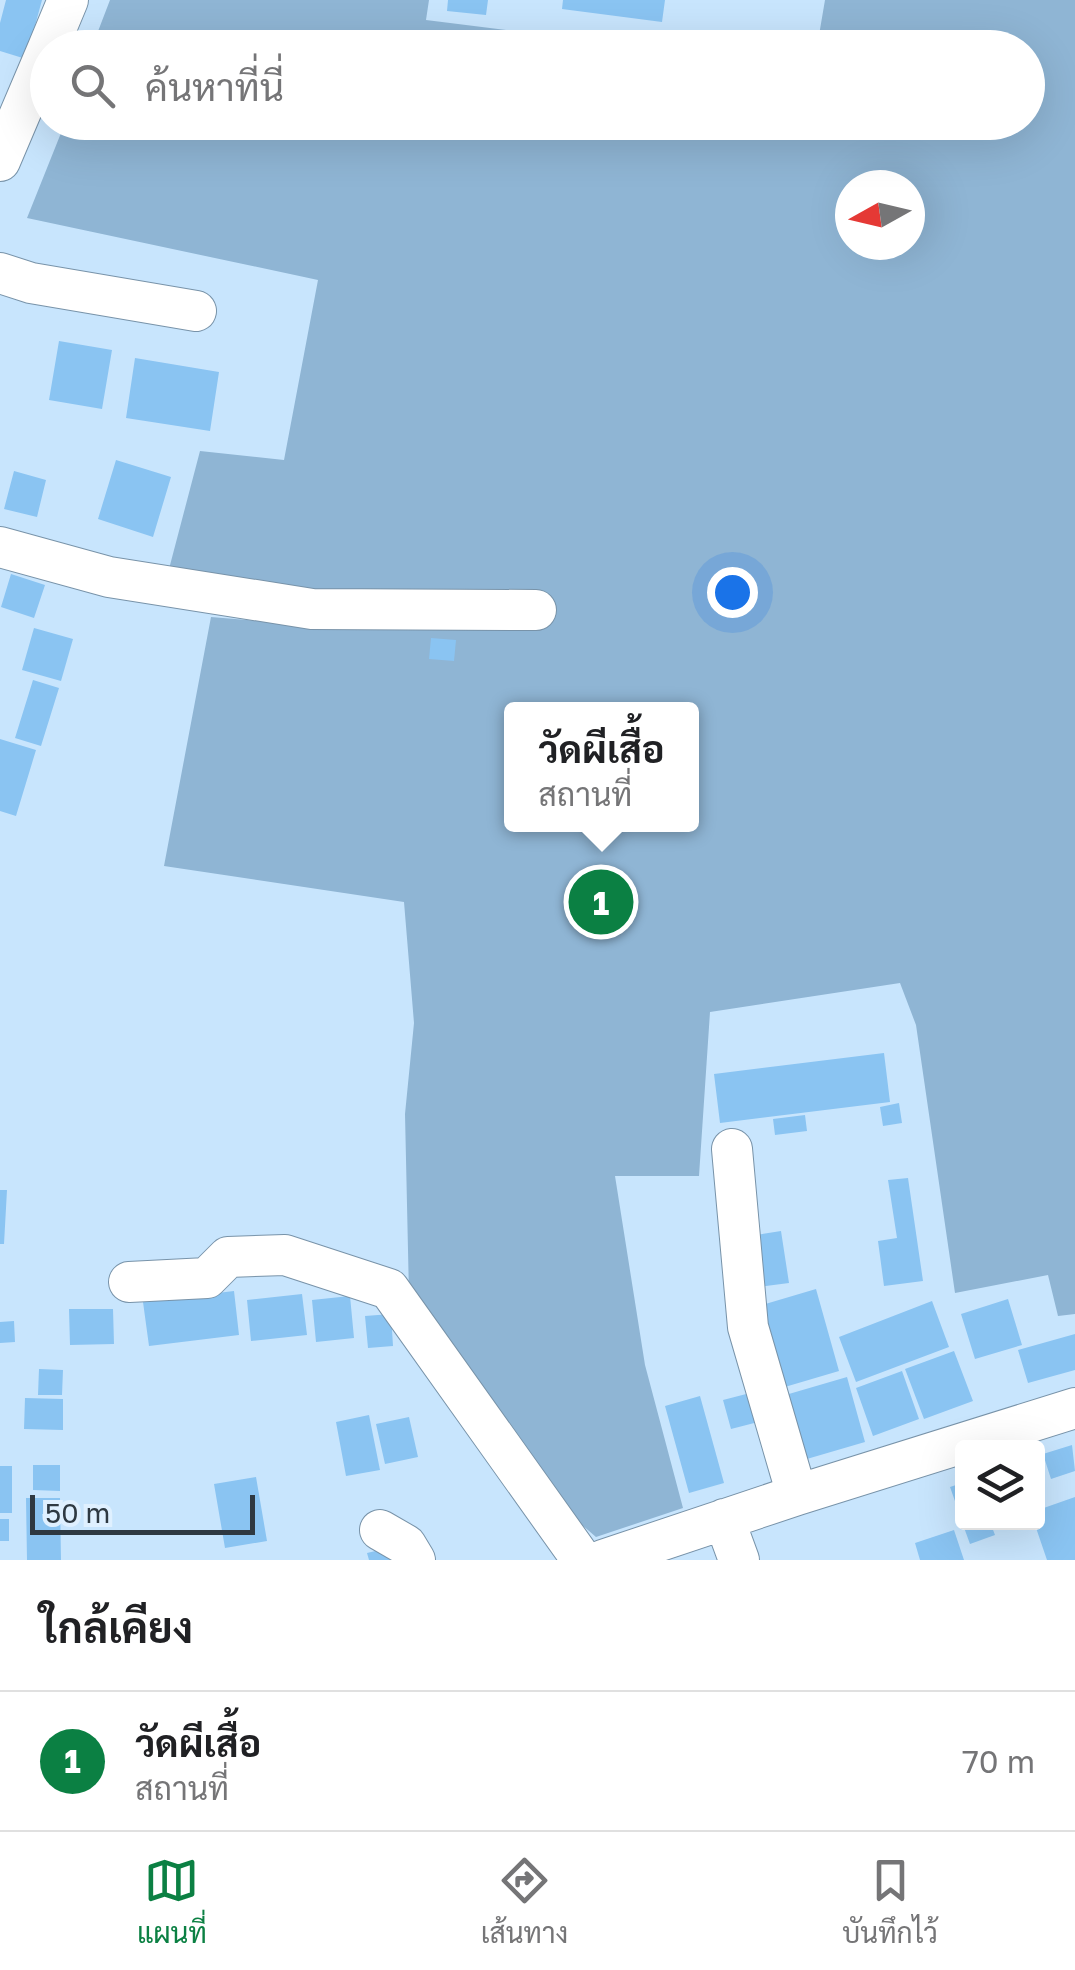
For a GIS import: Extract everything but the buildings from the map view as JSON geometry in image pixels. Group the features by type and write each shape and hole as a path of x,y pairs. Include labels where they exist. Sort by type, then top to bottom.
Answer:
{"street":[{"path":"56,30 68,0"},
{"path":"0,162 30,91"},
{"path":"0,273 31,283 196,311"},
{"path":"0,547 110,577 312,608 536,610"},
{"path":"732,1150 748,1327 797,1495"},
{"path":"129,1282 207,1278 228,1257 285,1255 388,1289 582,1560"},
{"path":"603,1560 1075,1408"},
{"path":"724,1519 739,1560"},
{"path":"380,1530 406,1546 415,1560"}],"shaded area":[{"path":"110,0 429,0 426,20 507,30 99,30"},
{"path":"825,0 1075,0 1075,1314 1058,1316 1048,1275 955,1293 916,1025 900,983 710,1012 699,1176 615,1176 645,1365 683,1508 596,1537 574,1518 409,1295 405,1114 414,1023 404,902 164,866 211,617 308,625 316,593 169,569 200,451 284,460 318,280 27,218 58,140 1045,140 1045,30 820,30"}],"place":[{"name":"วัดผีเสื้อ","path":"601,902"}]}
